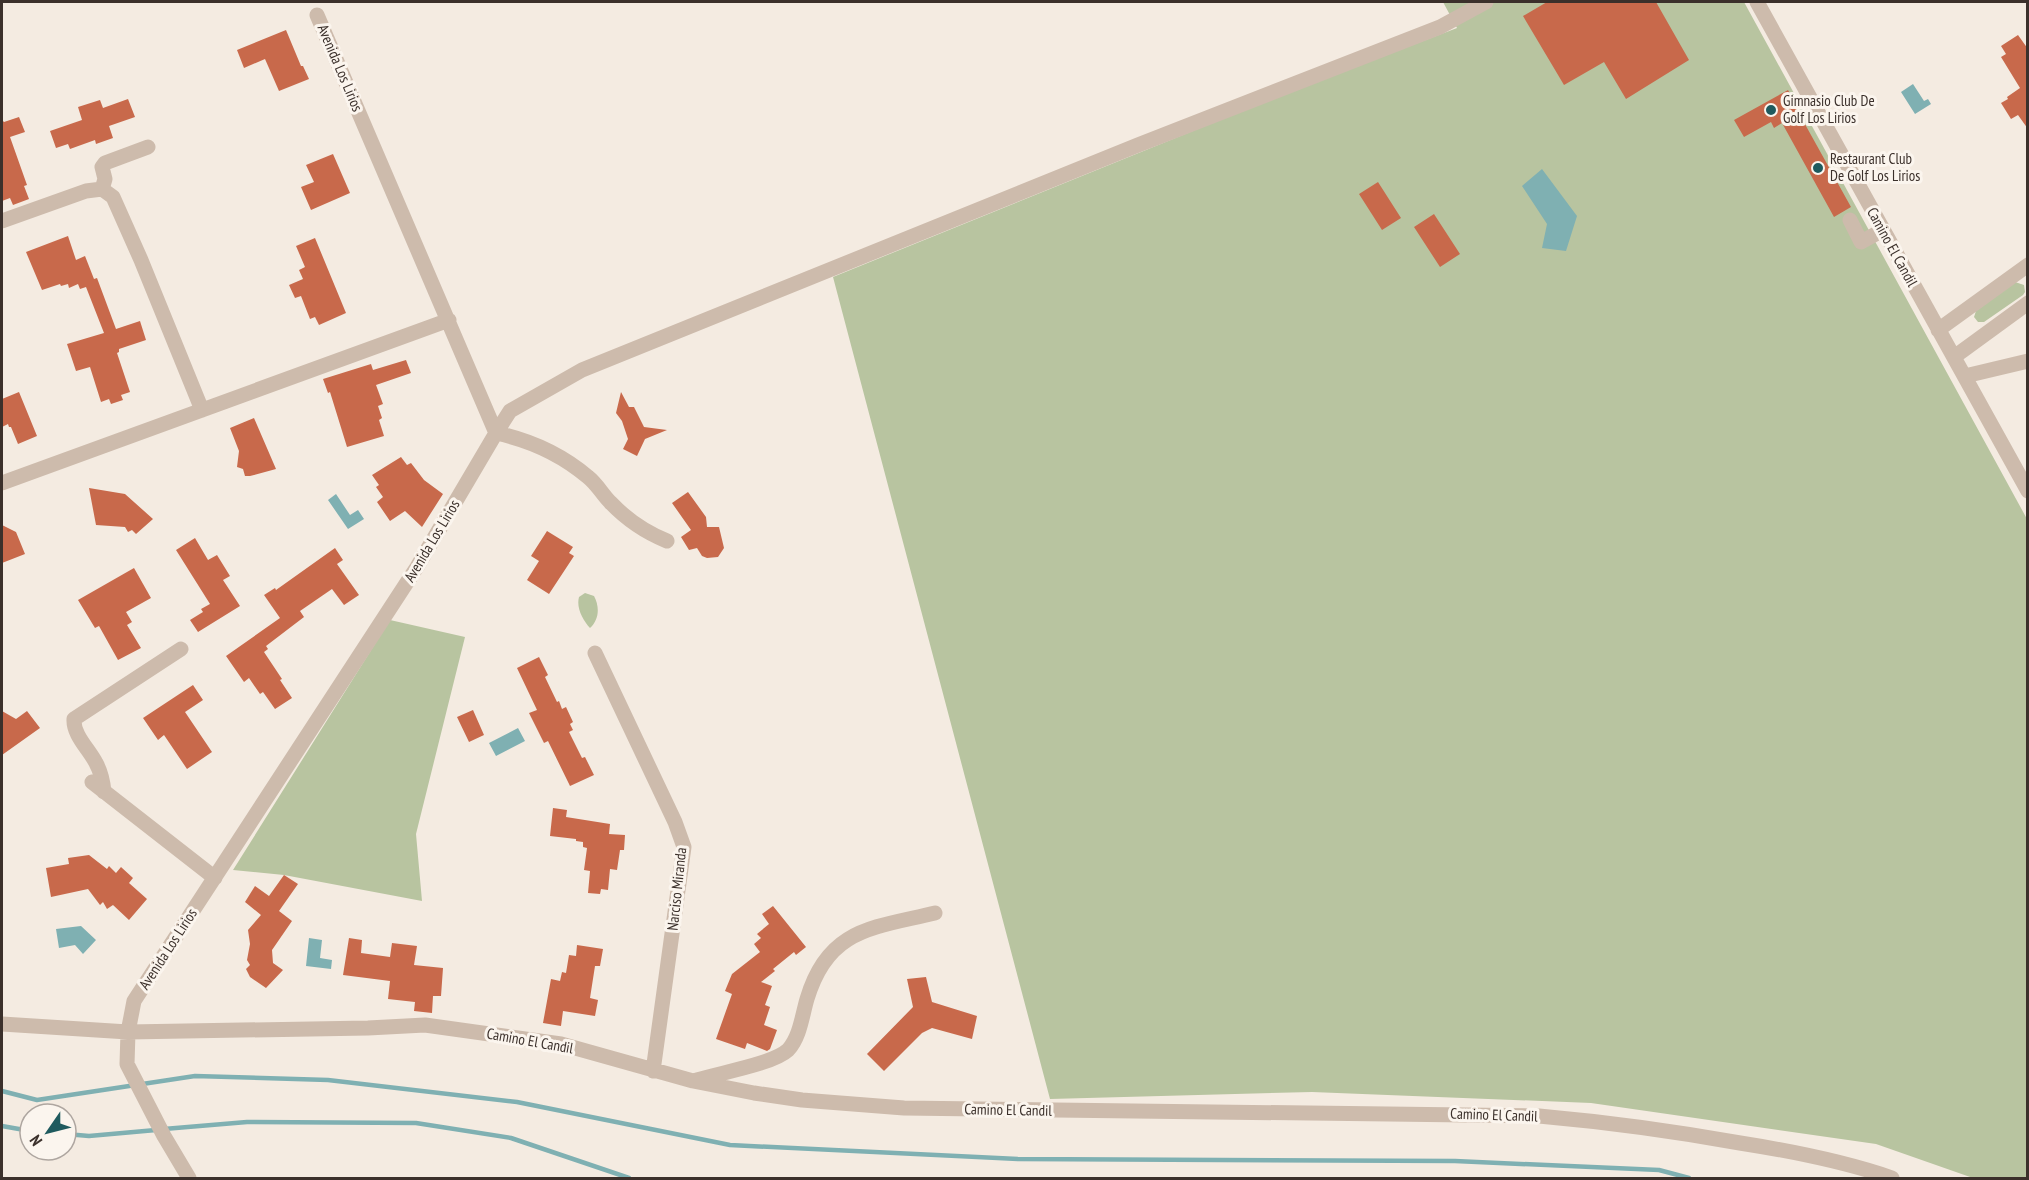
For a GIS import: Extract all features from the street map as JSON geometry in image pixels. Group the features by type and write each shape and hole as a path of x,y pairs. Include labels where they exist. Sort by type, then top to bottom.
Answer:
{"street":[{"path":"667,541 645,531 631,520 609,502 589,477 571,465 547,450 524,440 496,433 510,411 582,370 1127,150 1440,27 1486,2"},
{"name":"Camino El Candil","path":"1757,2 2028,491"},
{"name":"Avenida Los Lirios","path":"189,1179 160,1130 127,1064 128,1032 134,1001 417,567 496,433 318,15"},
{"path":"102,189 105,179 102,167 105,163 148,147"},
{"path":"2,221 86,191 102,189 113,197 202,410"},
{"path":"1850,220 1861,242 1883,230"},
{"path":"1938,330 2025,271"},
{"path":"1954,357 2028,303"},
{"path":"2,483 449,320"},
{"path":"1965,376 2028,361"},
{"path":"104,792 103,778 96,762 75,730 74,719 181,650"},
{"name":"Narciso Miranda","path":"595,653 675,822 684,847 653,1071"},
{"path":"92,782 215,878"},
{"path":"693,1081 773,1060 787,1051 797,1037 815,977 829,956 849,938 861,931 935,913"},
{"path":"2,1024 128,1032"},
{"name":"Camino El Candil","path":"128,1032 425,1025 561,1044 693,1081 802,1100 904,1108 1539,1116 1618,1124 1780,1149 1892,1179"}],"green space":[{"path":"1443,2 1744,2 2027,519 2027,1178 1973,1178 1876,1144 1591,1103 1312,1092 1050,1099 833,277 1269,100 1457,28"},
{"path":"2015,282 2024,285 2023,295 1984,322 1978,322 1974,317 1976,311"},
{"path":"585,593 594,596 597,605 597,617 590,628 578,605 579,597"},
{"path":"390,620 465,637 416,834 422,901 284,875 233,870"}],"water":[{"path":"1913,84 1924,101 1928,99 1931,104 1915,114 1901,92"},
{"path":"1542,169 1577,216 1566,251 1542,248 1547,224 1522,186"},
{"path":"336,494 350,515 358,510 364,519 348,529 328,500"},
{"path":"518,728 525,741 496,756 489,743"},
{"path":"81,926 96,940 83,954 75,945 59,948 56,929"},
{"path":"309,938 322,940 320,958 332,960 331,969 306,966"}],"building":[{"path":"1547,2 1656,2 1689,60 1626,99 1604,62 1564,85 1523,16"},
{"path":"286,30 309,79 279,91 265,59 244,68 237,50"},
{"path":"2018,35 2028,49 2028,129 2018,115 2011,119 2001,103 2020,88 2001,57 2006,54 2001,46"},
{"path":"1788,90 1851,207 1834,217 1782,123 1774,128 1771,122 1744,137 1734,120"},
{"path":"128,99 135,117 109,126 113,138 96,144 95,140 70,149 68,144 56,148 50,131 82,120 78,107 100,100 103,108"},
{"path":"19,117 25,132 10,137 27,185 24,186 29,199 13,205 10,198 2,201 2,120 4,122"},
{"path":"333,154 350,193 311,210 301,187 314,182 306,165"},
{"path":"1378,182 1401,218 1382,230 1359,194"},
{"path":"1434,214 1460,254 1440,267 1414,227"},
{"path":"68,236 76,260 85,256 94,279 97,278 116,329 140,321 146,340 119,349 117,353 130,392 121,395 123,400 111,404 109,399 101,402 90,367 76,371 67,344 104,333 86,287 80,289 78,284 69,288 68,284 61,286 60,284 42,290 26,252"},
{"path":"315,238 346,313 319,325 315,317 310,319 301,296 295,298 289,285 303,279 299,270 305,267 296,246"},
{"path":"406,360 411,373 376,385 383,404 378,406 384,436 347,447 330,392 328,393 323,379 371,364 373,370"},
{"path":"19,392 37,436 18,444 11,427 8,424 2,427 2,399"},
{"path":"621,392 629,407 634,407 644,427 667,430 645,439 637,456 623,449 628,439 622,421 616,413"},
{"path":"254,418 276,469 245,476 243,469 237,467 239,451 230,428"},
{"path":"401,457 407,465 411,463 424,480 443,494 422,527 405,511 390,521 377,502 383,497 372,475"},
{"path":"89,488 125,494 153,519 136,534 132,530 128,532 125,527 96,525"},
{"path":"688,492 706,517 707,527 719,527 724,548 718,557 702,556 697,548 689,550 681,537 691,530 672,503"},
{"path":"2,525 16,532 25,554 2,563"},
{"path":"547,531 573,547 569,553 574,556 549,594 527,580 539,561 531,556"},
{"path":"195,538 208,560 217,555 230,576 223,580 240,606 198,632 190,620 203,612 201,609 210,604 176,550"},
{"path":"335,548 343,560 337,564 359,595 344,605 332,589 300,611 304,617 266,646 268,649 264,652 292,698 275,709 263,692 260,694 249,678 244,682 226,656 280,618 264,595 275,588 276,590"},
{"path":"134,568 151,598 126,612 132,622 127,625 141,648 118,660 99,626 95,628 78,600"},
{"path":"539,657 548,675 545,677 557,702 559,701 562,709 566,707 573,722 570,724 573,730 569,732 582,758 585,757 594,775 570,786 548,741 544,743 529,713 537,710 517,668"},
{"path":"193,685 203,700 185,712 212,752 187,769 164,735 158,740 143,718"},
{"path":"473,710 484,735 469,742 457,717"},
{"path":"2,711 16,719 27,711 40,728 2,755"},
{"path":"553,808 567,810 566,817 610,824 609,834 625,835 624,850 620,850 617,870 610,869 608,890 601,889 600,894 588,893 590,871 584,870 587,848 583,847 583,842 576,841 576,839 550,836"},
{"path":"89,855 107,869 109,866 116,873 121,867 133,878 129,883 147,899 129,920 113,905 107,909 103,902 100,905 88,889 51,897 46,868 69,864 68,858"},
{"path":"284,875 298,884 279,911 292,921 272,950 273,963 283,970 266,988 250,977 246,969 250,965 247,960 250,944 248,930 261,915 245,902 255,886 269,896"},
{"path":"773,906 806,947 796,955 794,952 761,982 772,986 765,1005 770,1007 764,1025 777,1030 770,1049 767,1051 747,1043 745,1049 716,1039 732,994 725,991 732,974 760,952 754,944 761,938 757,934 769,924 762,914"},
{"path":"349,938 362,940 361,953 390,957 392,943 417,946 414,965 443,968 441,996 433,996 432,1013 414,1011 415,1002 388,999 390,981 343,975"},
{"path":"577,945 603,949 600,966 595,966 590,998 598,1000 595,1016 563,1011 561,1026 543,1023 551,979 560,981 562,972 566,973 569,955 576,956"},
{"path":"926,977 932,1002 977,1016 972,1039 932,1028 922,1033 884,1071 867,1054 913,1007 907,979"}],"waterway":[{"path":"2,1091 37,1100 195,1076 328,1080 517,1102 730,1145 1018,1159 1455,1161 1659,1170 1689,1178"},
{"path":"164,1129 247,1122 416,1123 511,1138 629,1178"},
{"path":"2,1126 18,1129"},
{"path":"78,1135 156,1130"}],"place":[{"name":"Gimnasio Club De Golf Los Lirios","path":"1771,110"},
{"name":"Restaurant Club De Golf Los Lirios","path":"1818,168"}]}
